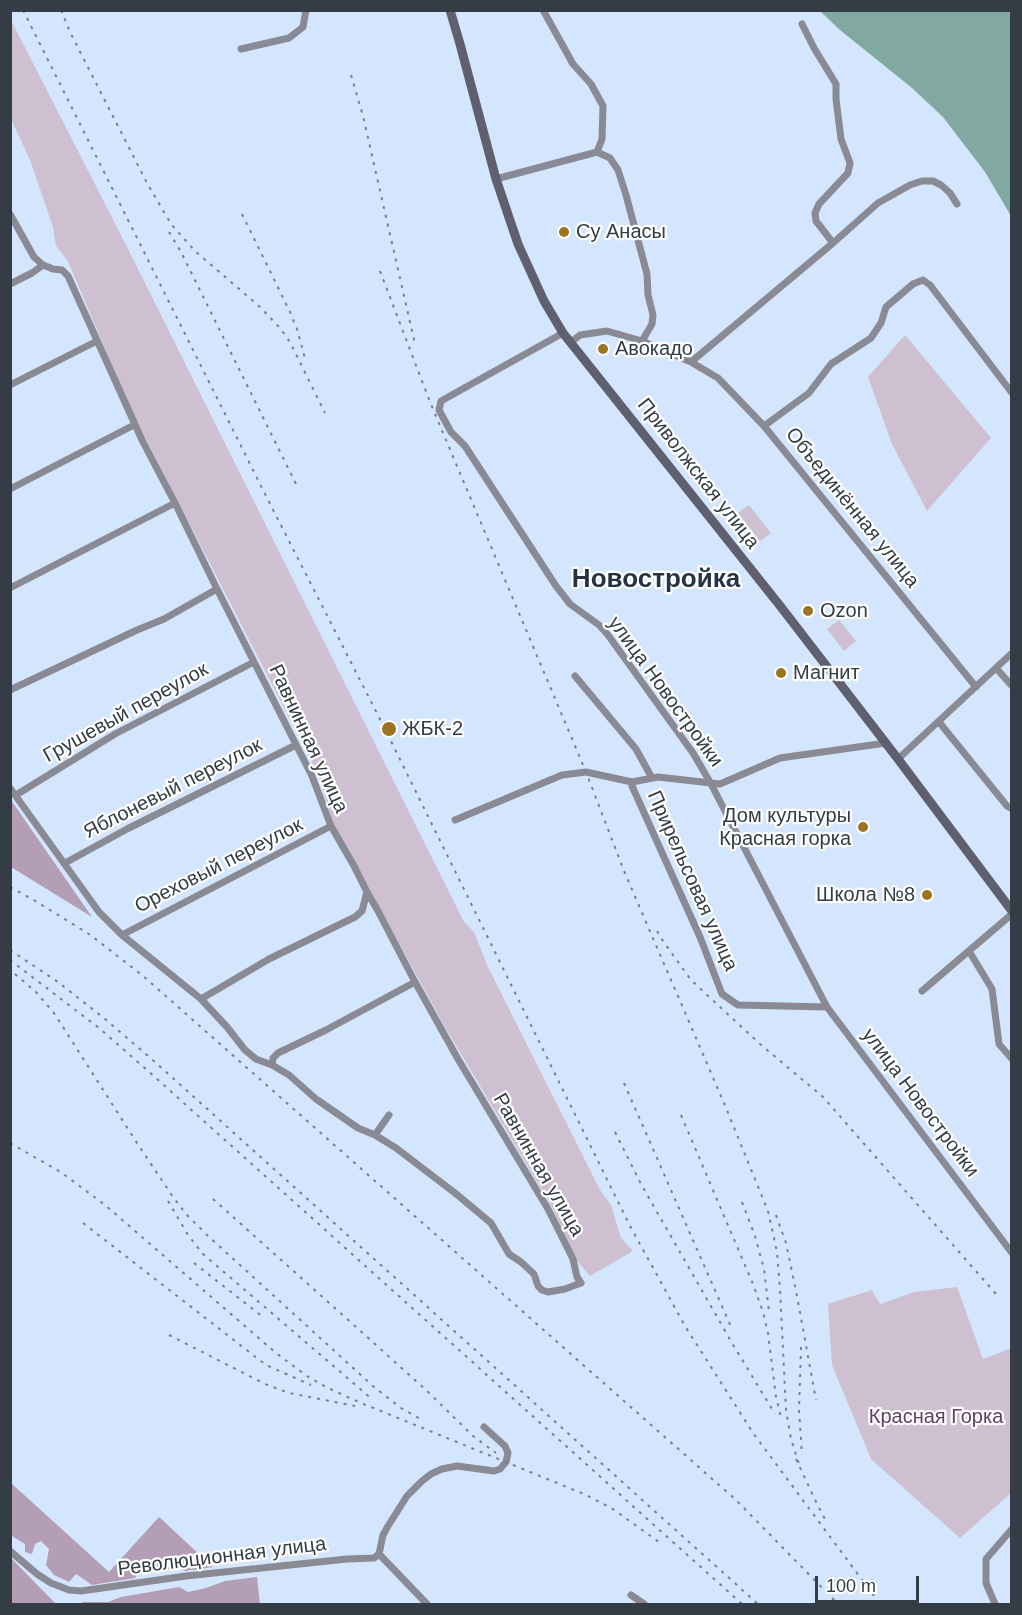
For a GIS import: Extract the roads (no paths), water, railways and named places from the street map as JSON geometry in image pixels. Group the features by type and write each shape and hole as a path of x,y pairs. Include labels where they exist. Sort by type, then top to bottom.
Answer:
{"main road":[{"name":"Приволжская улица","path":"450,10 496,179 514,233 528,270 562,333 630,416 886,743 1011,913"}],"street":[{"path":"241,49 289,38 303,27 306,10"},
{"path":"543,10 573,64 591,84 603,106 602,139 597,152"},
{"path":"802,24 836,84 841,139 850,163 848,173 819,204 815,213 816,221 833,243"},
{"path":"496,179 597,152 610,159 618,170 647,274 648,296 653,315 652,324 642,341"},
{"path":"692,362 878,203 916,183 933,181 950,193 957,204"},
{"name":"Равнинная улица","path":"10,214 34,256 44,265 62,270 68,276 134,425 312,776 331,826 458,1059 548,1209 573,1259 581,1283 565,1289 548,1292 542,1290 534,1274 509,1254 491,1223 404,1154 375,1135"},
{"path":"10,284 44,265"},
{"path":"764,426 809,393 831,364 870,338 881,323 886,307 913,284 923,280 930,285 1011,393"},
{"name":"Объединённая улица","path":"570,343 580,335 607,331 642,341 692,362 718,378 764,426 976,687"},
{"name":"улица Новостройки","path":"562,333 441,401 439,410 451,432 465,446 556,586 570,604 599,625 608,635 693,753 827,1007 1011,1253"},
{"path":"10,385 97,341"},
{"path":"10,489 134,425"},
{"path":"10,588 175,503"},
{"path":"10,690 164,619 217,589"},
{"path":"898,759 1011,653"},
{"name":"Грушевый переулок","path":"16,795 115,734 254,662"},
{"path":"996,668 1011,686"},
{"name":"Прирельсовая улица","path":"574,675 636,749 652,778"},
{"path":"939,722 1011,809"},
{"path":"454,820 562,775 586,772 632,782 658,777 720,784 780,758 886,743"},
{"name":"Яблоневый переулок","path":"65,863 127,829 296,745"},
{"name":"Прирельсовая улица","path":"632,782 700,937 722,994 738,1005 827,1007"},
{"path":"10,788 99,912 122,935 201,999 245,1050 256,1059 290,1075 316,1099 358,1128 375,1135 389,1115"},
{"name":"Ореховый переулок","path":"122,935 331,826"},
{"path":"201,999 269,959 355,917 362,911 367,892"},
{"path":"922,991 1011,913"},
{"path":"969,951 992,989 999,1044 1011,1059"},
{"path":"272,1065 273,1058 278,1053 415,982"},
{"path":"427,1605 379,1554 383,1535 402,1504 431,1474 457,1466 494,1471 500,1469 506,1462 508,1453 505,1446 484,1427"},
{"path":"995,1605 986,1583 986,1559 1011,1529"},
{"name":"Революционная улица","path":"10,1551 51,1583 69,1590 81,1591 186,1576 374,1558 379,1554"},
{"path":"631,1595 644,1605"}],"railway":[{"path":"23,10 386,731 630,1226 685,1326 753,1433 880,1604"},
{"path":"61,10 147,183 171,224 195,251 260,307 280,328 290,342 325,413"},
{"path":"351,75 363,116 415,344"},
{"path":"242,214 290,312 306,362"},
{"path":"169,232 298,488"},
{"path":"380,271 430,402 768,1211 777,1252 786,1410 791,1439 800,1467"},
{"path":"10,887 89,934 142,975 736,1500 838,1604"},
{"path":"657,931 691,980 760,1044 823,1097 996,1294"},
{"path":"10,950 58,982 155,1062 758,1604"},
{"path":"10,960 99,1028 147,1070 742,1604"},
{"path":"15,974 36,992 54,1013 137,1143 186,1214 374,1387 401,1408 424,1421"},
{"path":"624,1083 732,1329"},
{"path":"681,1115 763,1312 781,1417"},
{"path":"615,1132 641,1184 775,1414"},
{"path":"10,1143 62,1173 105,1205 276,1353 307,1376 354,1400 584,1494 613,1509 663,1545"},
{"path":"213,1199 424,1388 473,1436 496,1453"},
{"path":"168,1201 188,1235 203,1254 373,1400"},
{"path":"742,1202 764,1269 769,1312"},
{"path":"776,1215 786,1243 816,1400"},
{"path":"83,1223 266,1365 311,1385"},
{"path":"194,1263 263,1317"},
{"path":"169,1335 265,1384 289,1393 355,1406"},
{"path":"801,1347 799,1410 802,1455"},
{"path":"796,1459 826,1521"}],"place":[{"name":"Су Анасы","path":"564,232"},
{"name":"Авокадо","path":"603,349"},
{"name":"Ozon","path":"808,611"},
{"name":"Магнит","path":"781,673"},
{"name":"ЖБК-2","path":"389,729"},
{"name":"Дом культуры Красная горка","path":"863,827"},
{"name":"Школа №8","path":"927,895"}],"district":[{"name":"Новостройка","path":"656,580"}],"park label":[{"name":"Красная Горка","path":"936,1417"}]}
